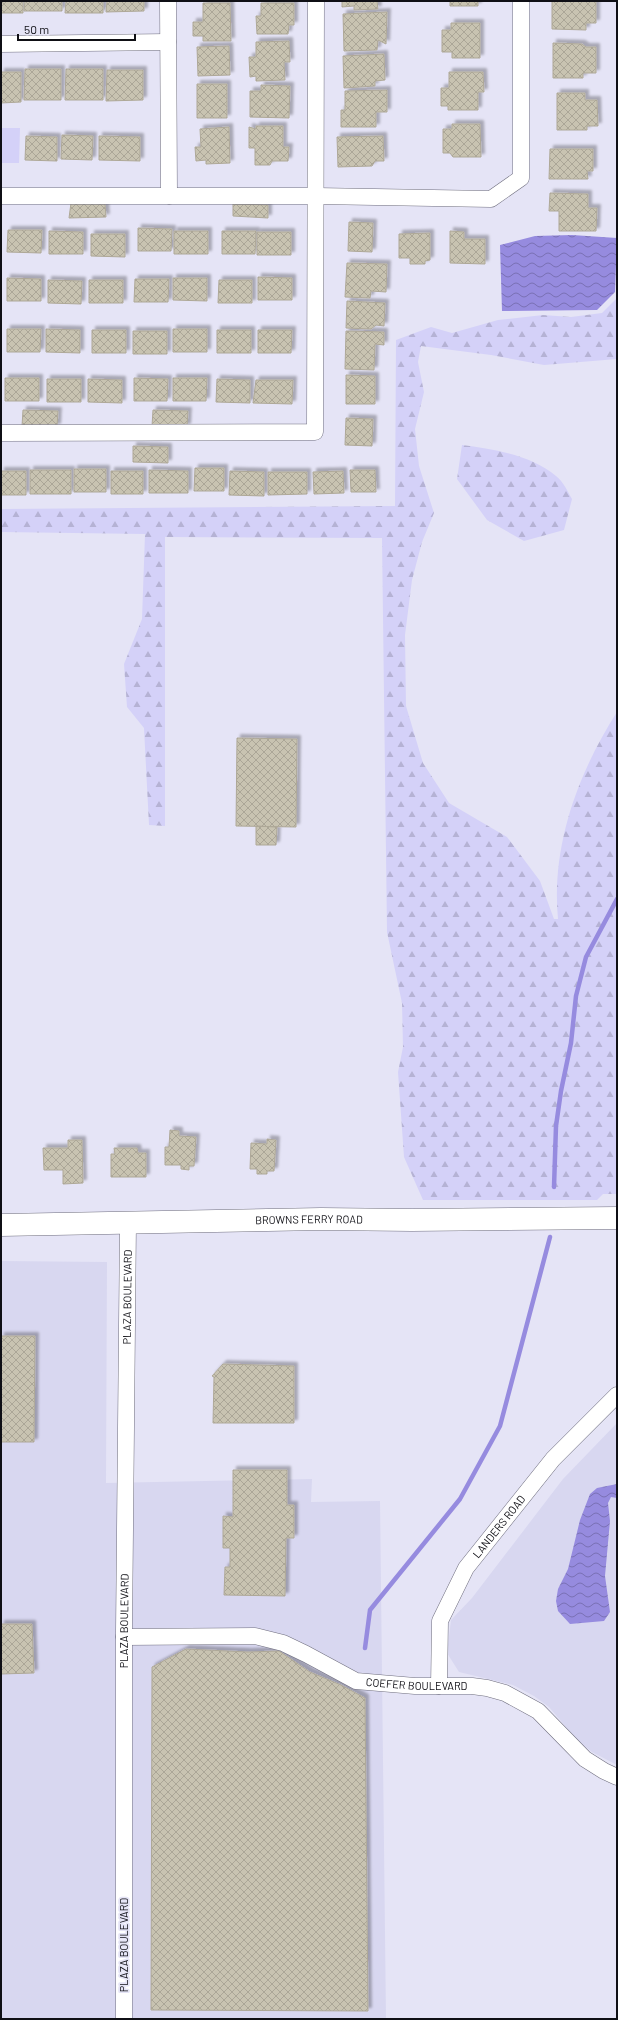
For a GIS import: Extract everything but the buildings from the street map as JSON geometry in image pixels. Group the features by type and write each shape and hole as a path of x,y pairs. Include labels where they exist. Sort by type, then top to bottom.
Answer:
{"main road":[{"name":"BROWNS FERRY ROAD","path":"1,1225 128,1222 617,1218"}],"street":[{"path":"168,1 169,196"},
{"path":"1,433 315,432 317,196 316,1"},
{"path":"1,196 317,196 490,199 521,178 522,1"},
{"path":"1,44 168,42"},
{"name":"PLAZA BOULEVARD","path":"124,2019 124,1637 128,1222"},
{"name":"LANDERS ROAD","path":"439,1686 440,1621 466,1568 553,1459 617,1395"},
{"name":"COEFER BOULEVARD","path":"124,1637 255,1636 283,1643 356,1681 487,1688 505,1693 526,1703 538,1711 585,1759 617,1777"}],"shaded area":[{"path":"1,1261 107,1262 106,1483 312,1479 311,1502 380,1501 386,2019 1,2019"},
{"path":"617,1423 617,1765 592,1752 578,1741 549,1707 534,1696 513,1685 459,1672 447,1653 451,1620 472,1598 563,1479"}],"green space":[{"path":"1,128 20,128 19,163 1,163"},
{"path":"617,298 617,359 544,365 491,355 421,346 418,362 424,392 415,429 419,466 434,513 422,542 412,580 405,635 406,706 423,763 449,803 507,837 540,881 554,919 558,919 557,892 559,864 563,838 570,811 590,760 617,712 617,1194 603,1194 597,1200 423,1200 404,1157 398,1072 403,1047 402,1003 387,932 382,538 165,537 165,826 149,825 144,728 127,707 124,664 142,619 145,534 1,532 1,509 395,506 396,340 431,327 452,333 498,320 543,315 571,317 602,313"},
{"path":"462,445 499,451 524,458 536,463 559,478 572,499 564,530 524,541 487,520 457,479"}],"water":[{"path":"572,235 617,238 615,292 597,310 502,311 500,245 535,236"},
{"path":"617,1484 617,1498 611,1497 608,1503 610,1521 605,1576 610,1612 604,1621 570,1624 558,1611 556,1601 558,1589 568,1569 580,1520 590,1494 597,1488"}],"waterway":[{"path":"554,1187 556,1126 561,1091 571,1043 576,996 586,957 617,899"},
{"path":"365,1648 370,1610 460,1499 500,1426 550,1237"}]}
